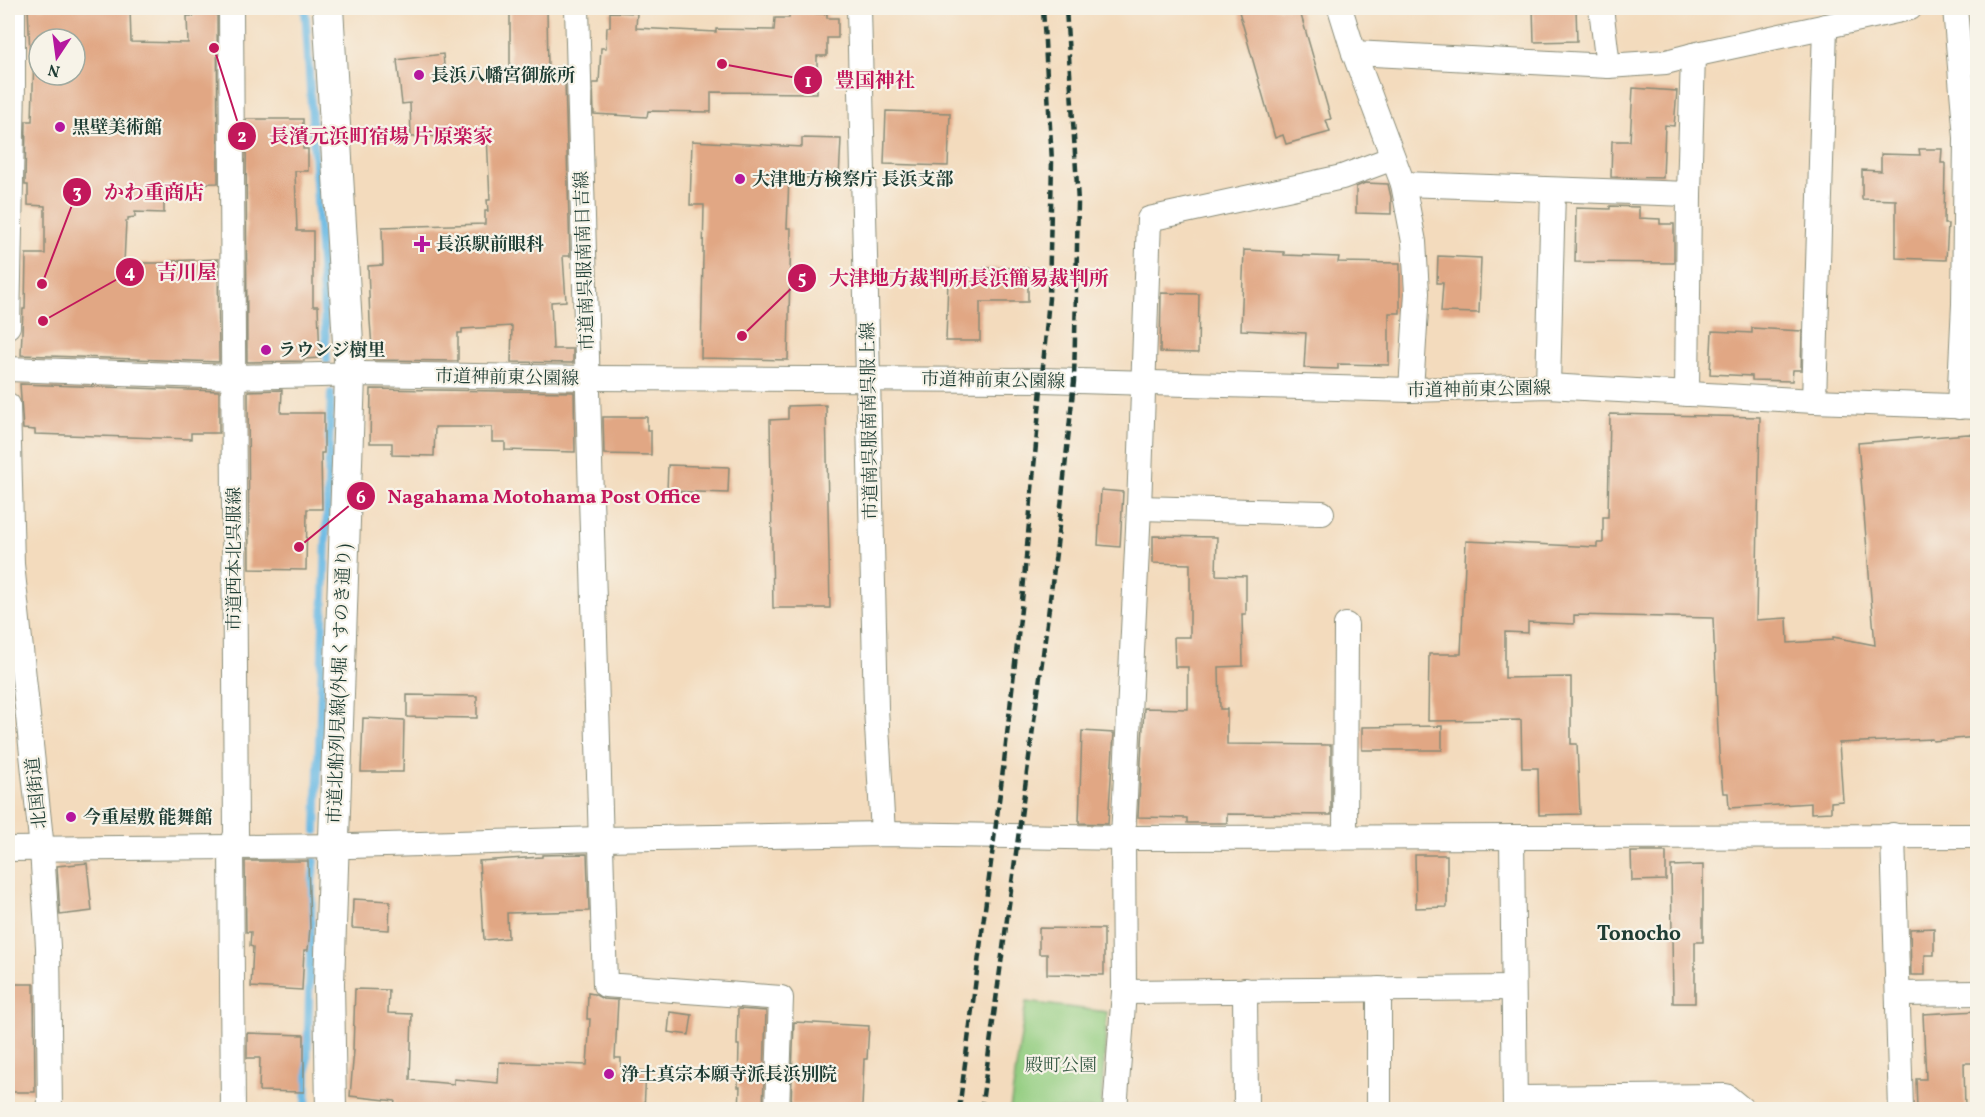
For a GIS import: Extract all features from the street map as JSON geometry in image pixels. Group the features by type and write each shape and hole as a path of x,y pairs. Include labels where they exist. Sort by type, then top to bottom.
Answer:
{"street":[{"path":"8,326 13,8"},
{"name":"市道西本北呉服線","path":"231,8 236,834 231,848 233,1110"},
{"name":"市道北船列見線(外堀くすのき通り)","path":"328,8 350,375 329,983 331,1110"},
{"name":"市道南呉服南南日吉線","path":"577,8 605,985 780,998 777,1110"},
{"name":"市道南呉服南南呉服上線","path":"859,8 876,708 884,834"},
{"path":"1340,8 1354,53 1403,184 1414,242 1417,293 1411,390"},
{"path":"1601,8 1608,66"},
{"path":"1354,53 1608,66 1666,62 1910,8"},
{"path":"1955,8 1966,138 1971,305 1968,407"},
{"path":"1814,401 1825,26"},
{"path":"1687,394 1693,55"},
{"path":"1115,1110 1124,992 1123,838 1139,508 1149,219 1342,177 1393,158"},
{"path":"1403,184 1689,194"},
{"path":"1548,386 1553,190"},
{"name":"市道神前東公園線","path":"8,369 233,377 350,375 868,378 1041,380 1411,390 1548,386 1968,407"},
{"name":"北国街道","path":"8,405 12,564 42,849 48,947 50,1110"},
{"path":"1139,508 1322,513"},
{"path":"1345,836 1346,625"},
{"path":"8,849 231,848 884,834 1123,838 1977,836"},
{"path":"1893,835 1901,1110"},
{"path":"1512,837 1515,1104 1726,1096 1743,1110"},
{"path":"1124,992 1513,988"},
{"path":"1379,989 1379,1110"},
{"path":"1245,990 1246,1110"},
{"path":"1898,994 1977,993"}],"green space":[{"name":"殿町公園","path":"1026,1002 1107,1012 1101,1109 1010,1109"}],"building":[{"path":"28,8 130,8 131,42 188,43 187,16 194,16 194,9 217,8 218,183 164,184 164,213 135,212 135,217 128,218 126,221 124,263 168,263 168,261 218,259 219,362 21,355 26,254 45,254 45,206 28,205 28,185 25,185 26,121 32,121 33,87 87,87 87,27 29,27"},
{"path":"510,8 547,8 548,70 558,70 558,82 565,82 570,256 563,256 566,301 551,302 553,349 573,349 573,363 511,362 512,326 462,329 462,333 458,333 458,361 373,360 368,266 383,265 382,227 485,224 485,211 488,211 487,200 490,200 487,135 411,137 410,103 402,104 397,60 443,54 445,76 505,79 505,76 510,76"},
{"path":"1238,8 1299,8 1331,119 1326,120 1330,132 1286,144 1283,135 1275,138"},
{"path":"1533,8 1576,8 1577,41 1534,42"},
{"path":"610,12 637,13 636,28 716,32 716,29 774,30 775,18 789,18 789,14 798,13 827,14 827,18 838,18 838,38 827,38 827,56 817,56 817,93 711,92 711,112 648,111 647,117 594,114 593,83 599,83 601,48 606,48"},
{"path":"1633,88 1677,91 1674,126 1665,125 1663,178 1611,177 1612,141 1630,141"},
{"path":"886,111 950,113 948,166 884,164"},
{"path":"246,119 303,119 303,149 308,149 308,171 295,171 297,231 313,231 313,306 318,306 320,358 304,359 304,361 247,362"},
{"path":"802,138 841,139 839,179 789,177 787,228 791,228 788,360 701,358 704,205 690,205 692,141 802,147"},
{"path":"1919,149 1942,149 1941,163 1945,163 1944,224 1948,224 1946,260 1896,258 1896,200 1862,199 1862,170 1881,171 1881,154 1920,155"},
{"path":"1365,183 1388,184 1391,214 1356,213 1356,187"},
{"path":"1610,206 1639,207 1639,218 1660,219 1660,224 1674,224 1674,263 1575,262 1576,208 1610,209"},
{"path":"1244,250 1284,252 1284,255 1339,257 1338,262 1400,263 1400,313 1389,313 1389,365 1338,364 1338,369 1304,368 1306,333 1241,330"},
{"path":"1438,256 1481,258 1479,313 1441,312 1443,283 1437,283"},
{"path":"984,268 1028,268 1028,302 980,302 980,341 946,341 948,279 984,279"},
{"path":"1161,293 1199,294 1198,353 1160,352"},
{"path":"1752,328 1802,331 1801,370 1793,370 1792,381 1752,380 1752,376 1710,374 1712,331 1752,333"},
{"path":"20,384 219,391 219,433 191,433 191,439 35,434 35,430 23,429"},
{"path":"371,389 574,392 575,452 505,450 505,442 492,442 492,427 435,427 434,456 392,455 392,443 370,443"},
{"path":"282,390 281,413 324,413 324,453 321,453 322,509 307,509 306,570 249,569 248,391"},
{"path":"826,405 830,608 773,608 770,420 788,419 788,406"},
{"path":"1610,414 1760,417 1756,620 1787,618 1788,643 1833,640 1833,637 1875,645 1858,443 1968,434 1977,436 1977,737 1933,741 1932,739 1839,743 1843,801 1831,802 1831,812 1811,813 1811,803 1729,808 1728,793 1723,793 1719,753 1713,618 1574,615 1574,624 1528,622 1528,633 1505,632 1505,678 1571,677 1571,744 1577,744 1580,814 1539,815 1538,768 1522,768 1521,720 1428,721 1429,654 1461,654 1466,541 1597,547 1597,543 1603,543 1603,517 1608,517"},
{"path":"603,417 647,417 647,430 651,430 651,455 604,454"},
{"path":"668,465 729,467 728,493 667,491"},
{"path":"1101,490 1123,492 1120,547 1098,545"},
{"path":"1153,536 1217,537 1216,575 1246,576 1246,614 1242,614 1243,666 1219,667 1220,709 1227,709 1227,744 1331,745 1331,815 1227,814 1227,823 1187,823 1187,818 1138,817 1144,708 1188,709 1188,667 1175,667 1174,637 1190,637 1190,564 1153,563"},
{"path":"407,695 477,696 477,718 407,717"},
{"path":"363,718 404,720 403,772 361,772"},
{"path":"1442,726 1442,750 1362,750 1362,727"},
{"path":"1082,731 1114,733 1108,824 1079,823"},
{"path":"1631,852 1666,852 1666,880 1632,881"},
{"path":"587,854 589,911 507,913 508,938 484,940 479,861 542,857 542,855"},
{"path":"1415,855 1447,855 1447,907 1416,908"},
{"path":"245,861 308,861 310,928 308,950 304,950 302,990 251,987 253,947 250,946 251,932 246,932"},
{"path":"87,863 92,911 60,915 57,866"},
{"path":"1703,865 1703,942 1695,942 1695,1003 1673,1003 1671,866"},
{"path":"353,899 390,901 389,930 352,928"},
{"path":"1039,928 1104,929 1104,975 1047,974 1047,954 1039,954"},
{"path":"1934,928 1934,955 1925,955 1925,975 1911,975 1910,929"},
{"path":"8,984 34,984 35,1092 8,1092"},
{"path":"355,989 389,990 388,1013 412,1014 410,1080 454,1084 454,1079 498,1083 499,1062 587,1065 590,1019 587,1019 588,993 603,999 618,1000 615,1058 621,1058 621,1069 646,1071 644,1110 430,1110 394,1106 395,1101 350,1096 354,1050"},
{"path":"738,1009 766,1011 763,1110 739,1110"},
{"path":"1977,1011 1977,1063 1964,1063 1965,1110 1917,1110 1916,1079 1926,1079 1923,1014"},
{"path":"670,1012 692,1015 689,1035 668,1032"},
{"path":"794,1022 869,1026 867,1059 864,1059 862,1107 791,1105"},
{"path":"247,1033 304,1035 304,1092 259,1091 260,1058 247,1058"}],"waterway":[{"path":"305,8 327,360"},
{"path":"316,831 331,393"},
{"path":"306,1110 312,882 315,861"}],"railway":[{"path":"959,1110 1004,762 1023,591 1049,298 1052,161 1043,8"},
{"path":"981,1110 1057,545 1074,381 1078,202 1066,8"}],"place":[{"name":"長濱元浜町宿場 片原楽家","path":"214,48"},
{"name":"豊国神社","path":"722,64"},
{"name":"長浜八幡宮御旅所","path":"419,75"},
{"name":"黒壁美術館","path":"60,127"},
{"name":"大津地方検察庁 長浜支部","path":"740,179"},
{"name":"長浜駅前眼科","path":"422,244"},
{"name":"かわ重商店","path":"42,284"},
{"name":"吉川屋","path":"43,321"},
{"name":"大津地方裁判所長浜簡易裁判所","path":"742,336"},
{"name":"ラウンジ樹里","path":"266,350"},
{"name":"Nagahama Motohama Post Office","path":"299,547"},
{"name":"今重屋敷 能舞館","path":"71,817"},
{"name":"浄土真宗本願寺派長浜別院","path":"609,1074"}],"district":[{"name":"Tonocho","path":"1639,933"}]}
